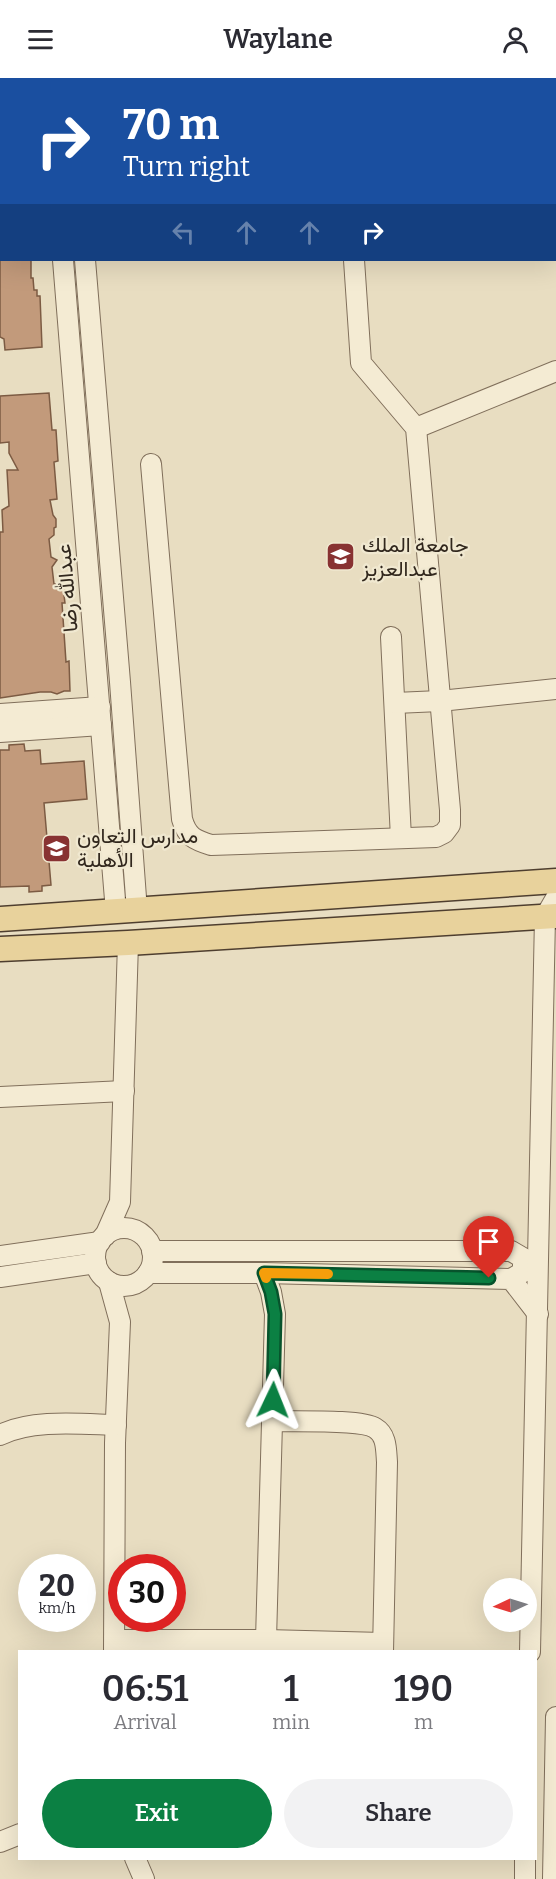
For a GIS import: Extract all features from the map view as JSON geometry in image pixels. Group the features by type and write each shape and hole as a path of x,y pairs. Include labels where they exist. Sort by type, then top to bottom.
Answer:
{"main road":[{"path":"0,919 556,881"},
{"path":"0,949 128,943 553,910"}],"street":[{"name":"عبدالله رضا","path":"63,261 101,716 127,911"},
{"path":"85,261 120,682 127,911"},
{"path":"151,464 182,819 185,829 196,840 212,845 436,837 444,833 450,825 416,428 361,363 354,261"},
{"path":"416,428 556,371"},
{"path":"391,636 401,838"},
{"path":"99,686 120,682"},
{"path":"394,703 440,701 556,689"},
{"path":"0,714 101,716"},
{"path":"0,732 101,716"},
{"path":"530,1650 540,1225 553,910"},
{"path":"128,943 120,1202 97,1249 96,1263 103,1277 109,1282 126,1287 143,1278 264,1273 511,1279 523,1272 523,1258 511,1251 152,1251"},
{"path":"0,1097 124,1091"},
{"path":"120,1202 150,1244 152,1251 152,1266 143,1278 120,1322"},
{"path":"511,1251 540,1225"},
{"path":"0,1256 102,1239 118,1229 135,1230 140,1233"},
{"path":"0,1277 96,1263"},
{"path":"264,1273 271,1292 275,1314 266,1640"},
{"path":"511,1279 538,1314"},
{"path":"109,1282 120,1322 116,1425 115,1646 266,1640 383,1647 386,1442 377,1428 362,1423 272,1421"},
{"path":"0,1435 10,1430 54,1424 116,1425"},
{"path":"553,1879 556,1717"},
{"path":"0,1842 18,1835"},
{"path":"136,1860 144,1879"},
{"path":"525,1860 525,1879"}],"building":[{"path":"0,261 31,261 34,290 37,290 37,296 40,296 42,347 5,350 4,339 0,337"},
{"path":"49,393 52,430 56,430 58,461 54,462 57,499 50,500 56,527 54,535 49,539 51,557 57,560 52,567 54,584 67,584 68,594 64,595 65,603 62,603 70,691 57,694 40,692 0,698 0,532 3,532 2,510 9,506 7,470 18,470 9,453 9,442 0,443 0,396"},
{"path":"24,744 25,751 40,750 41,764 84,761 87,799 44,803 51,885 42,886 42,891 29,892 29,886 0,887 0,750 9,750 9,745"}],"slow traffic":[{"path":"266,1278 264,1273 328,1274"}],"place":[{"name":"جامعة الملك عبدالعزيز","path":"341,557"},
{"name":"مدارس التعاون الأهلية","path":"56,848"}],"route":[{"path":"273,1400 275,1314 271,1292 264,1273 489,1278"}]}
